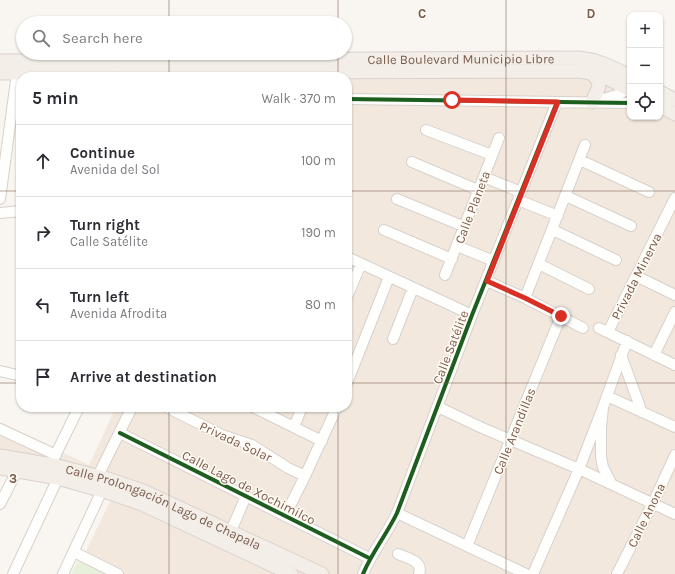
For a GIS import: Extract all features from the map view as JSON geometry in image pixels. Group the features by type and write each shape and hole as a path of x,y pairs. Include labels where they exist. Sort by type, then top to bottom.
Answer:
{"main road":[{"name":"Calle Boulevard Municipio Libre","path":"352,59 592,59 608,65 627,84"},
{"name":"Calle Boulevard Municipio Libre","path":"0,61 193,60"},
{"name":"Calle Boulevard Municipio Libre","path":"352,74 554,71 590,72 627,85"},
{"path":"590,72 600,84 592,102"},
{"name":"Calle Boulevard Municipio Libre","path":"0,74 16,73"},
{"path":"663,98 668,107"},
{"name":"Calle Prolongación Lago de Chapala","path":"0,456 54,460 142,504 291,574"},
{"name":"Calle Prolongación Lago de Chapala","path":"0,468 143,491 322,574"}],"street":[{"path":"0,199 16,80"},
{"path":"592,102 617,95 627,88"},
{"path":"352,99 627,103"},
{"name":"Calle Satélite","path":"362,574 370,558 391,526 397,513 472,315 558,102"},
{"path":"426,130 492,156"},
{"name":"Calle Planeta","path":"445,276 499,138"},
{"path":"525,298 553,230 585,145"},
{"path":"580,160 649,192"},
{"path":"412,162 478,190"},
{"path":"484,177 558,216"},
{"path":"566,196 631,226"},
{"name":"Privada Minerva","path":"627,341 604,330 636,276 675,198"},
{"path":"397,199 465,227"},
{"path":"0,213 16,211"},
{"path":"384,230 452,259"},
{"path":"553,230 616,260"},
{"path":"457,246 494,261"},
{"path":"352,260 472,315"},
{"path":"352,285 361,264"},
{"path":"539,264 589,289"},
{"path":"636,276 675,295"},
{"path":"352,370 389,277"},
{"path":"487,281 525,298 584,328"},
{"path":"393,339 413,288"},
{"path":"654,355 675,312"},
{"name":"Calle Arandillas","path":"466,546 561,316"},
{"path":"533,574 604,407 627,341 675,365"},
{"path":"621,355 641,412"},
{"path":"0,371 16,375"},
{"path":"607,396 674,427"},
{"path":"438,407 480,427 511,438 579,468 675,514"},
{"path":"604,407 601,428 600,457 611,483"},
{"path":"0,429 54,460 77,412"},
{"path":"63,574 74,552 100,483 130,412"},
{"name":"Privada Solar","path":"176,412 222,435 252,445 288,468 305,476"},
{"path":"263,412 322,440"},
{"path":"294,427 300,412"},
{"path":"285,516 335,412"},
{"name":"Calle Lago de Xochimilco","path":"120,433 370,558"},
{"name":"Calle Anona","path":"617,574 653,503 675,455"},
{"path":"0,504 17,471"},
{"path":"13,574 58,478"},
{"path":"225,543 246,496"},
{"path":"397,513 526,574"},
{"path":"74,552 118,574"},
{"path":"398,554 418,563 420,566 419,574"}],"shaded area":[{"path":"352,77 593,77 627,94 627,120 663,120 663,113 675,119 675,574 75,574 116,489 0,464 0,422 89,465 114,412 352,412"}],"green space":[{"path":"78,561 105,574 71,574"}],"cycle path":[{"path":"352,99 627,103"},
{"path":"363,574 397,513 472,315 557,102"},
{"path":"120,433 369,558"}],"route":[{"path":"452,100 558,102 487,281 561,316"}]}
